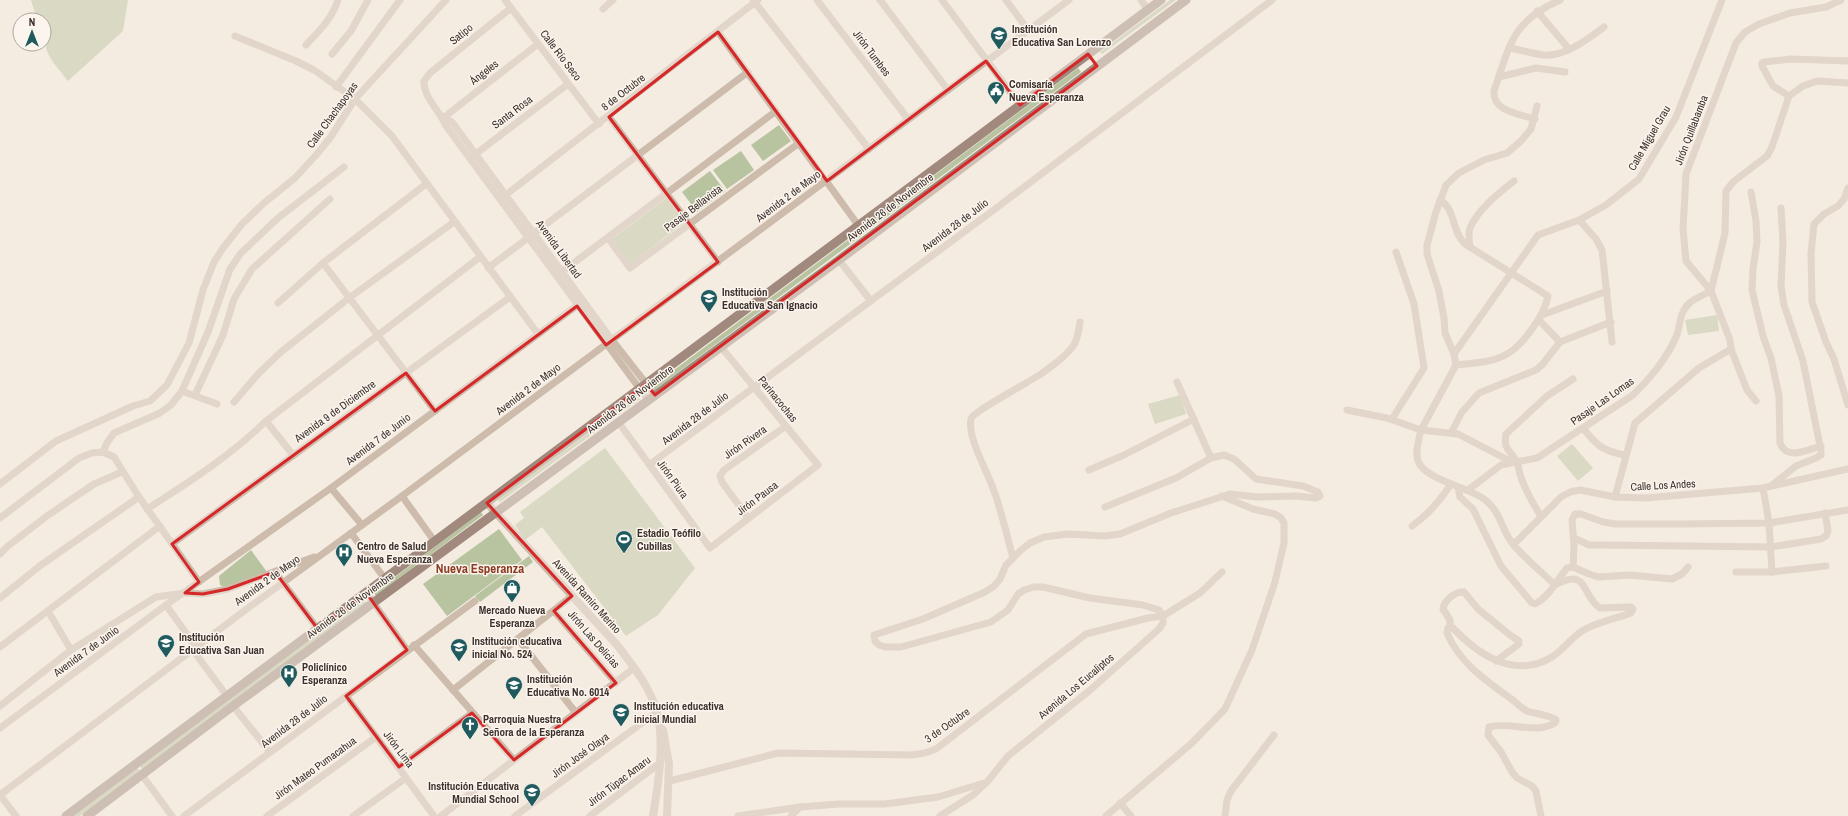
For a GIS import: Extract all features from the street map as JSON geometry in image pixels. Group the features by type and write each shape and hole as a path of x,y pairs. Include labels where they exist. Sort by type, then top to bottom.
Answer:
{"main road":[{"name":"Avenida 26 de Noviembre","path":"66,816 317,628 366,594 642,386 1161,0"},
{"name":"Avenida 26 de Noviembre","path":"87,816 233,706 839,260 1186,0"},
{"path":"1088,54 1098,66"}],"street":[{"path":"306,45 326,23 335,9 338,0"},
{"path":"332,54 351,31 368,0"},
{"path":"336,88 400,0"},
{"name":"Calle Chachapoyas","path":"0,484 56,441 133,406 150,401 166,385 189,343 203,290 214,262 242,224 264,203 295,178 317,154 330,138 355,99 446,0"},
{"name":"Calle Río Seco","path":"505,0 599,124"},
{"path":"603,9 613,0"},
{"name":"Jirón Tumbes","path":"818,0 908,119"},
{"path":"880,0 948,90"},
{"path":"942,0 1020,105"},
{"path":"1006,0 1028,30"},
{"name":"Avenida 2 de Mayo","path":"0,795 194,648 718,262 1069,0"},
{"path":"1141,0 1148,10"},
{"name":"Avenida 28 de Julio","path":"649,465 871,301 1272,0"},
{"path":"1535,119 1507,110 1494,102 1494,91 1513,37 1520,27 1537,11 1560,0"},
{"name":"Calle Miguel Grau","path":"1511,272 1538,235 1578,220 1606,205 1639,179 1676,117 1722,0"},
{"name":"Jirón Quillabamba","path":"1756,401 1747,390 1711,291 1686,261 1683,229 1686,174 1736,43 1745,32 1759,24 1790,13 1826,7 1841,0"},
{"path":"756,1 869,149"},
{"name":"8 de Octubre","path":"503,197 609,117 756,1"},
{"name":"Satipo","path":"425,78 511,8"},
{"path":"1537,11 1569,49"},
{"path":"1509,48 1544,55 1554,54 1569,49 1588,39 1604,27"},
{"path":"718,32 858,225"},
{"path":"235,36 314,70 336,88 355,99 392,136 538,334"},
{"name":"Ángeles","path":"443,118 538,44"},
{"path":"1789,96 1773,86 1762,66 1762,63 1791,59 1827,59 1848,61"},
{"path":"1499,77 1536,68 1565,72"},
{"path":"488,268 748,72"},
{"name":"Avenida Libertad","path":"425,78 424,87 426,93 443,118 452,122 472,156 559,275 577,306 609,342"},
{"path":"1711,291 1725,233 1726,191 1733,182 1767,156 1772,147 1789,96 1803,86 1817,81 1848,83"},
{"name":"Santa Rosa","path":"472,156 568,84"},
{"path":"1537,106 1535,119 1531,129 1521,142 1507,153 1484,160 1459,173 1446,186 1440,200 1427,245 1427,254 1440,291 1445,333 1454,354 1456,365 1421,430 1418,441 1418,463 1424,470 1468,490 1494,508 1514,544 1555,585"},
{"path":"559,275 776,111"},
{"path":"609,117 718,262"},
{"name":"Pasaje Bellavista","path":"608,238 630,268 799,143"},
{"path":"103,452 114,433 160,414 171,405 182,391 208,332 230,269 241,253 278,218 344,167"},
{"path":"1470,247 1469,237 1473,222 1494,198 1514,181"},
{"path":"278,303 322,263 426,184"},
{"path":"1848,188 1841,203 1824,214 1814,224 1811,253 1812,302 1826,342 1834,359 1848,405"},
{"path":"1751,192 1756,221 1757,242 1752,290 1763,336 1771,358 1779,396 1780,443 1782,449 1788,453 1795,453 1821,446"},
{"path":"196,395 223,335 234,299 243,281 252,269 330,199"},
{"path":"1440,200 1448,207 1460,239 1470,247 1547,294 1548,298 1540,318 1508,354 1489,361 1456,365"},
{"path":"1771,486 1796,466 1816,458 1821,454 1821,446 1803,361 1784,305 1781,286 1783,242 1781,208"},
{"path":"1578,220 1596,239 1602,250 1612,342"},
{"path":"234,402 259,373 281,352 349,298 454,222"},
{"path":"1392,419 1424,368 1414,304 1396,252"},
{"path":"147,509 204,473 243,444 266,422 480,257"},
{"path":"839,260 871,301"},
{"path":"322,263 435,411"},
{"path":"1454,354 1511,272"},
{"name":"Avenida Libertad","path":"559,275 583,301 609,342 651,398"},
{"path":"1540,318 1607,291"},
{"name":"Pasaje Las Lomas","path":"1468,490 1501,465 1528,461 1536,458 1633,395 1644,385 1671,347 1684,310 1690,302 1711,291"},
{"name":"Avenida 9 de Diciembre","path":"172,544 510,297"},
{"name":"Avenida 7 de Junio","path":"0,728 166,605 185,593 331,488 583,301"},
{"path":"1540,318 1560,342"},
{"path":"1013,558 995,492 973,441 972,416 1025,384 1058,360 1075,343 1080,322"},
{"path":"1451,433 1462,412 1479,393 1536,370 1542,365 1560,342 1611,322"},
{"name":"Parinacochas","path":"721,347 818,465"},
{"path":"1615,497 1625,455 1635,423 1699,368 1731,349"},
{"path":"1541,517 1507,450 1505,442 1506,434 1547,396 1573,379"},
{"path":"1177,382 1211,458"},
{"path":"182,391 217,404"},
{"path":"1347,410 1392,419 1421,430 1451,433 1473,440 1514,462"},
{"path":"1090,470 1130,452 1194,419"},
{"path":"266,422 293,455"},
{"name":"Jirón Piura","path":"619,423 710,548"},
{"name":"Jirón Rivera","path":"748,518 722,482 720,476 724,470 786,426"},
{"path":"1583,428 1601,448 1609,452 1625,455"},
{"path":"0,518 79,458 92,453 103,452 114,457 122,472 147,509 199,582"},
{"path":"1105,507 1176,478 1211,458 1224,455 1230,456 1256,480 1303,486 1318,492 1320,496 1316,498 1296,496 1257,497 1230,494 1171,513 1112,536 1062,535 1044,537 1030,543 1013,558 1006,565 1000,579 985,592 924,619 877,634 873,638 874,641 880,645 901,647 991,622 1008,610 1018,594 1024,590 1034,587 1043,587 1090,598 1143,605 1159,610 1163,616 1200,593 1222,572"},
{"name":"Jirón Pausa","path":"710,548 818,465"},
{"name":"Calle Los Andes","path":"1514,544 1561,497 1570,492 1580,490 1615,497 1646,498 1763,488 1848,469"},
{"path":"0,554 14,541 82,492 94,484 122,472"},
{"path":"1412,526 1425,516 1455,485"},
{"path":"1455,485 1460,497 1473,509 1501,566 1532,603 1535,604 1540,601 1555,585 1567,568 1573,567 1598,577 1630,575 1672,579 1682,574 1688,567"},
{"path":"331,488 362,525"},
{"path":"1763,488 1771,547 1772,572"},
{"path":"402,496 435,542"},
{"path":"1106,816 1192,743 1225,709 1252,650 1275,582 1284,543 1284,523 1275,514 1253,509 1222,496"},
{"path":"0,598 41,565 139,497"},
{"name":"Avenida Ramiro Merino","path":"488,503 618,646 634,668 649,693 657,712 668,750 670,781 667,816"},
{"path":"1573,567 1574,538 1572,520 1576,514 1581,514 1603,522 1615,524 1768,522 1848,510"},
{"path":"1574,538 1588,545 1771,547 1821,539 1826,536 1828,531 1825,513"},
{"path":"0,647 160,526"},
{"path":"351,533 385,579"},
{"path":"185,593 203,594 228,589 323,554"},
{"path":"1736,572 1772,572 1826,566"},
{"path":"275,572 317,628"},
{"path":"1450,627 1486,656 1496,661 1523,666 1535,665 1553,656 1581,632 1631,613 1633,609 1631,607 1600,608 1594,602 1582,582 1573,578 1555,585"},
{"path":"1496,661 1519,644 1519,641 1510,636 1478,609 1464,592 1458,592 1444,604 1443,609 1450,620 1450,627 1446,633 1450,642 1460,656 1481,677 1526,710 1538,715 1554,718 1556,720 1555,723 1543,728 1502,724 1489,727 1488,730 1488,735 1501,752 1512,772 1517,778 1532,786 1536,791 1541,816"},
{"name":"Avenida 7 de Junio","path":"0,706 71,650 156,597 185,593"},
{"path":"366,594 407,650"},
{"path":"453,690 572,596"},
{"name":"Avenida 28 de Julio","path":"184,816 475,601"},
{"path":"166,605 227,696"},
{"path":"48,611 71,650"},
{"name":"Jirón Las Delicias","path":"554,611 616,682"},
{"name":"3 de Octubre","path":"670,781 778,753 911,755 936,749 1086,634 1148,618 1163,616"},
{"name":"Avenida Los Eucaliptos","path":"940,816 973,794 987,782 1008,756 1101,681 1159,629 1163,624 1163,616"},
{"path":"518,639 576,713"},
{"path":"414,645 514,760"},
{"path":"441,816 634,668"},
{"name":"Jirón Lima","path":"346,696 434,816"},
{"path":"233,706 270,752"},
{"name":"Avenida Ramiro Merino","path":"653,816 660,763 657,712"},
{"name":"Jirón José Olaya","path":"515,816 657,712"},
{"path":"398,767 472,713"},
{"path":"1225,816 1227,800 1231,791 1274,735"},
{"name":"Jirón Mateo Pumacahua","path":"267,816 376,737"},
{"name":"Jirón Túpac Amaru","path":"590,816 660,763"},
{"path":"130,769 142,775 172,816"},
{"path":"354,816 406,778"},
{"path":"738,816 800,807 839,804 884,804 938,797 987,782"},
{"path":"0,795 16,816"},
{"path":"1120,803 1131,816"},
{"path":"791,816 800,807"}],"highlighted area":[{"path":"718,32 827,181 986,61 1020,105 1088,54 1097,66 655,395 646,384 487,503 572,596 554,611 616,683 514,760 472,713 399,767 346,696 407,650 367,594 317,628 275,572 228,589 203,594 185,593 199,582 172,544 406,373 435,411 577,306 606,345 718,262 609,117"}],"green space":[{"path":"31,0 128,0 123,31 68,81 55,65 47,52 52,52 52,12 35,12"},
{"path":"1170,0 1176,0 1102,54 1100,52"},
{"path":"1078,68 1081,72 653,391 650,388"},
{"path":"779,125 791,141 763,161 751,145"},
{"path":"741,151 754,170 727,189 713,170"},
{"path":"710,171 725,191 697,212 682,192"},
{"path":"668,197 686,221 630,264 612,239"},
{"path":"1717,315 1719,331 1688,335 1685,320"},
{"path":"1180,395 1186,414 1155,424 1148,404"},
{"path":"637,397 640,399 500,502 498,500"},
{"path":"1572,444 1593,468 1578,481 1557,456"},
{"name":"Estadio Teófilo Cubillas","path":"605,448 695,568 658,615 626,636 542,527 525,540 515,525 524,518 520,512"},
{"path":"481,512 483,515 376,596 374,593"},
{"path":"499,529 522,560 447,616 423,584"},
{"path":"251,550 267,572 224,587 220,585 219,576"},
{"path":"529,556 533,562 480,602 475,596"},
{"path":"364,599 366,603 142,769 140,766"},
{"path":"132,772 135,775 80,816 73,816"}],"place":[{"name":"Institución Educativa San Lorenzo","path":"999,50"},
{"name":"Comisaría Nueva Esperanza","path":"996,105"},
{"name":"Institución Educativa San Ignacio","path":"709,313"},
{"name":"Estadio Teófilo Cubillas","path":"624,554"},
{"name":"Centro de Salud Nueva Esperanza","path":"344,567"},
{"name":"Mercado Nueva Esperanza","path":"512,603"},
{"name":"Institución Educativa San Juan","path":"166,658"},
{"name":"Institución educativa inicial No. 524","path":"459,662"},
{"name":"Policlínico Esperanza","path":"289,688"},
{"name":"Institución Educativa No. 6014","path":"514,700"},
{"name":"Institución educativa inicial Mundial","path":"621,727"},
{"name":"Parroquia Nuestra Señora de la Esperanza","path":"470,740"},
{"name":"Institución Educativa Mundial School","path":"532,807"}],"district":[{"name":"Nueva Esperanza","path":"480,568"}]}
